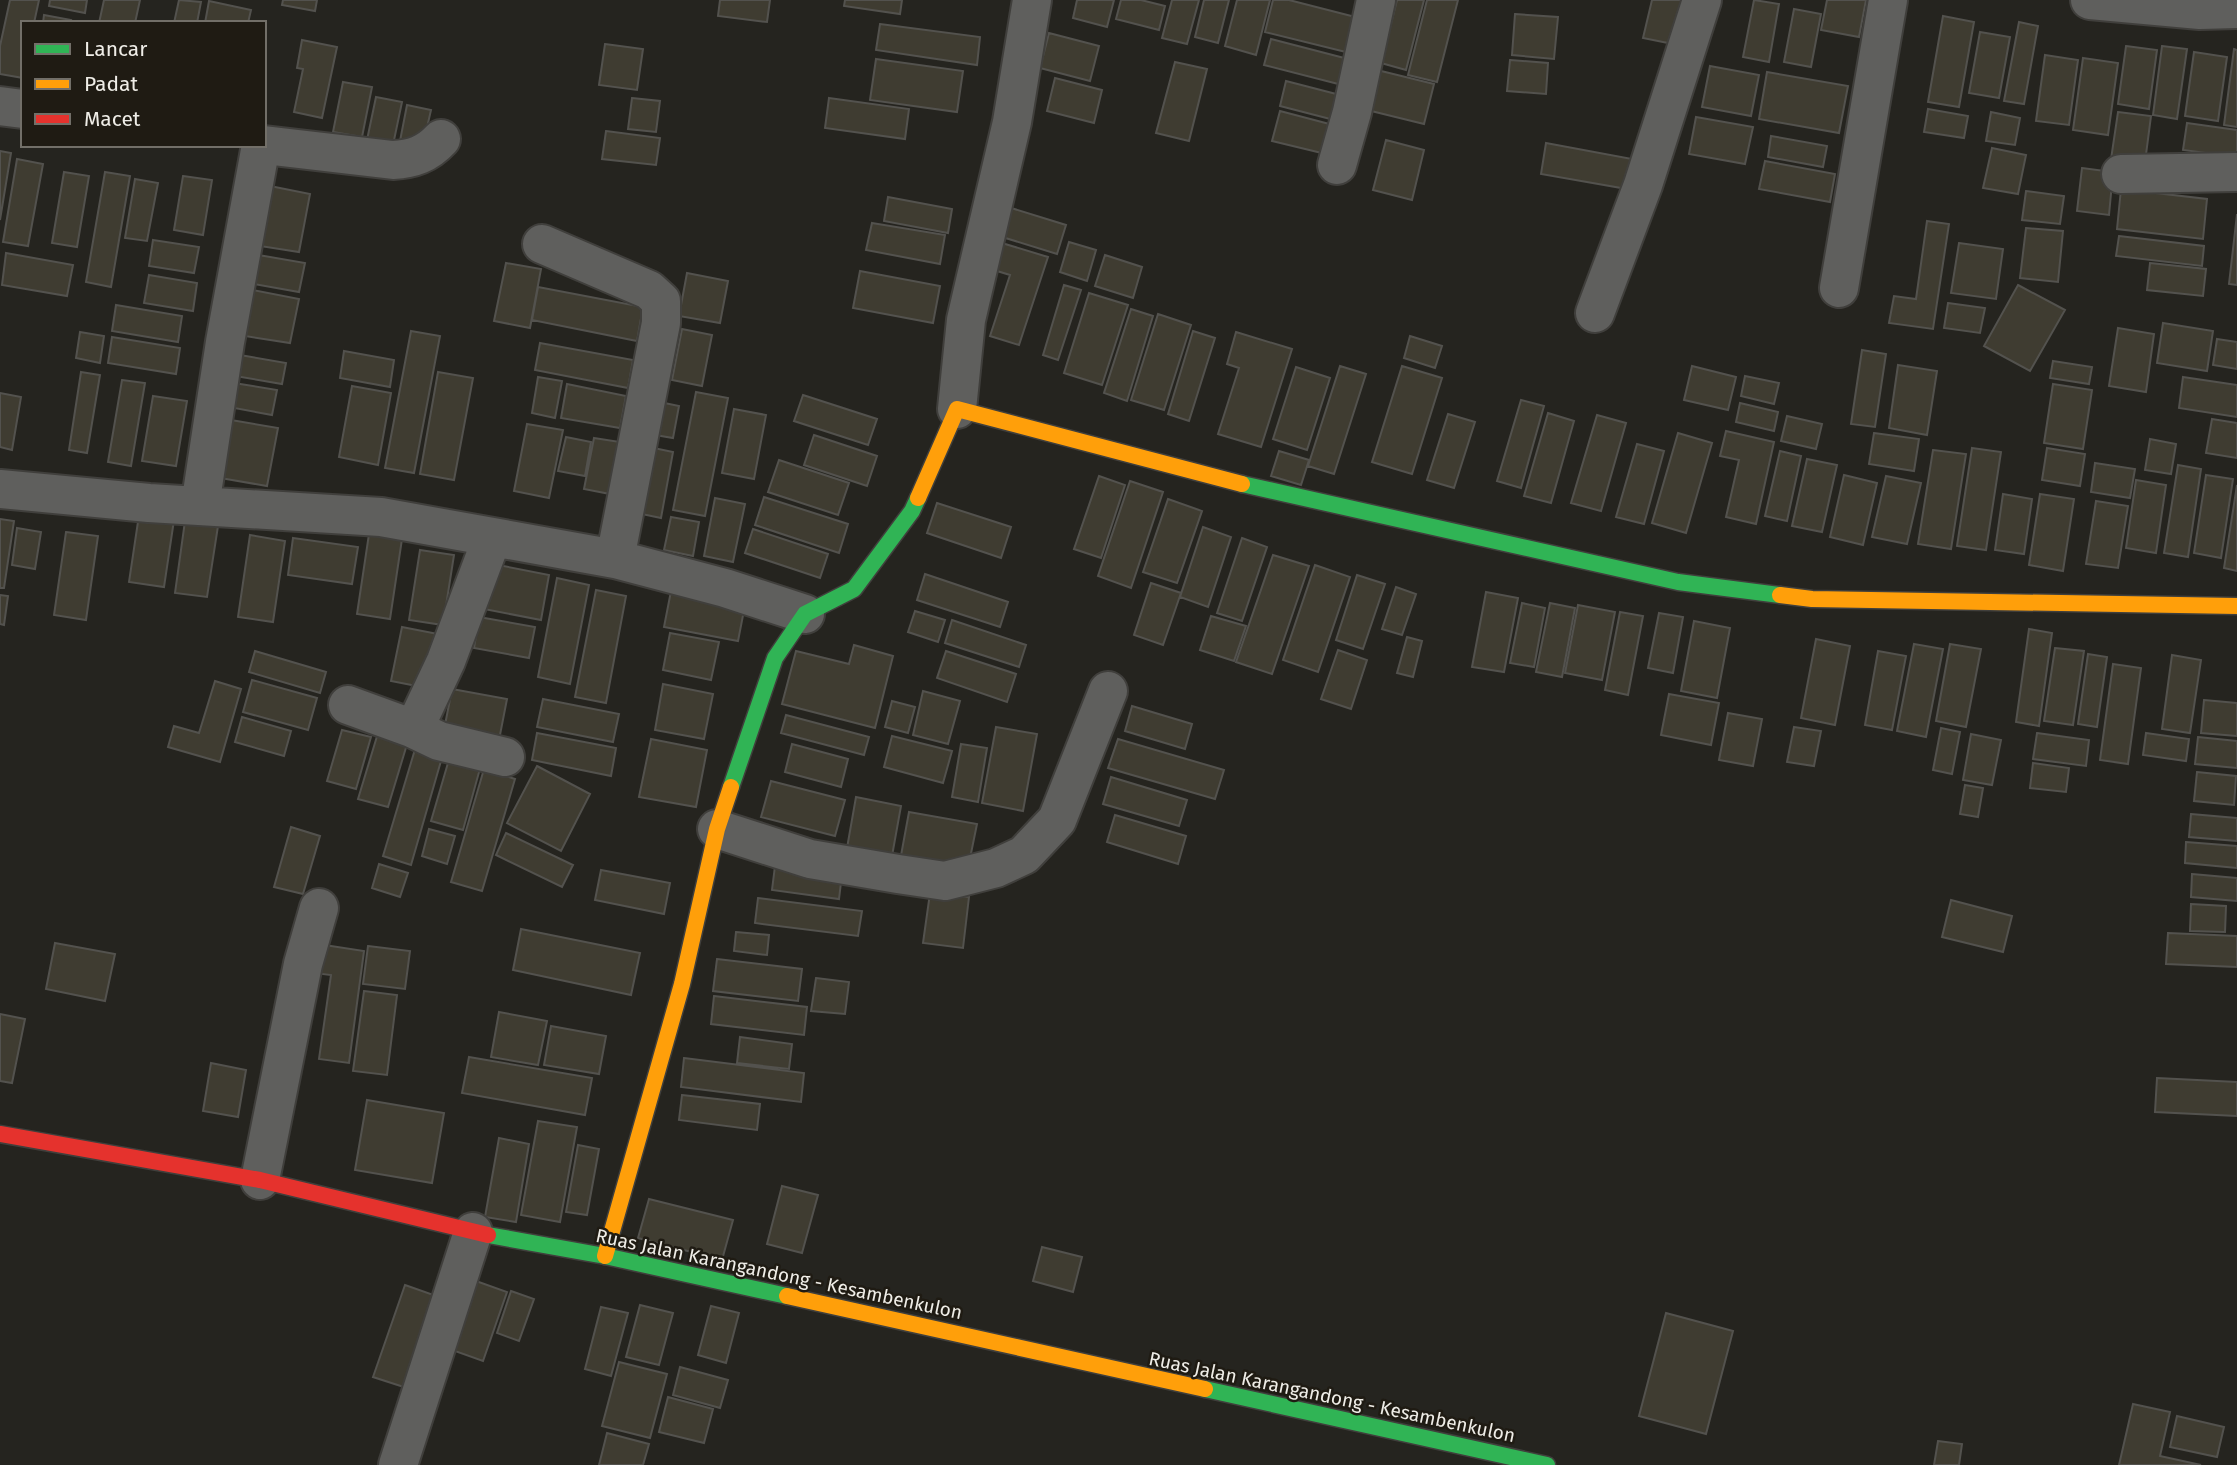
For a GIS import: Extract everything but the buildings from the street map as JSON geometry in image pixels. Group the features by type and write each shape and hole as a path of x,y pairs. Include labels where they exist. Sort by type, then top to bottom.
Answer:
{"street":[{"path":"605,1256 682,984 717,829 775,658 805,614 854,589 904,522 936,462 957,409 966,320 1012,122 1032,0"},
{"path":"1337,165 1352,112 1376,0"},
{"path":"1595,313 1643,185 1702,0"},
{"path":"1839,288 1888,0"},
{"path":"2090,0 2200,10 2237,9"},
{"path":"0,106 21,109"},
{"path":"266,145 393,160 410,159 429,151 441,139"},
{"path":"200,506 263,147"},
{"path":"2121,174 2237,172"},
{"path":"542,244 649,290 661,300 661,323 615,559"},
{"path":"957,409 1298,499 1678,582 1812,599 2237,606"},
{"path":"0,489 200,506 381,517 615,559 725,588 805,614"},
{"path":"414,729 446,661 492,538"},
{"path":"717,829 810,859 945,881 996,869 1024,855 1057,820 1108,691"},
{"path":"348,705 439,741 505,757"},
{"path":"260,1181 303,964 319,908"},
{"name":"Ruas Jalan Karangandong - Kesambenkulon","path":"0,1135 260,1181 473,1232 605,1256 1547,1465"},
{"path":"398,1465 473,1232"}],"traffic: fast":[{"path":"1242,484 1678,582 1780,595"},
{"path":"731,787 775,658 805,614 854,589 912,511 918,498"},
{"path":"488,1235 605,1256 787,1296"},
{"path":"1205,1389 1547,1465"}],"traffic: slow":[{"path":"918,498 957,409 1242,484"},
{"path":"1780,595 1812,599 2237,606"},
{"path":"605,1256 682,984 717,829 731,787"},
{"path":"787,1296 1205,1389"}],"traffic: jam":[{"path":"0,1134 260,1180 488,1235"}]}
